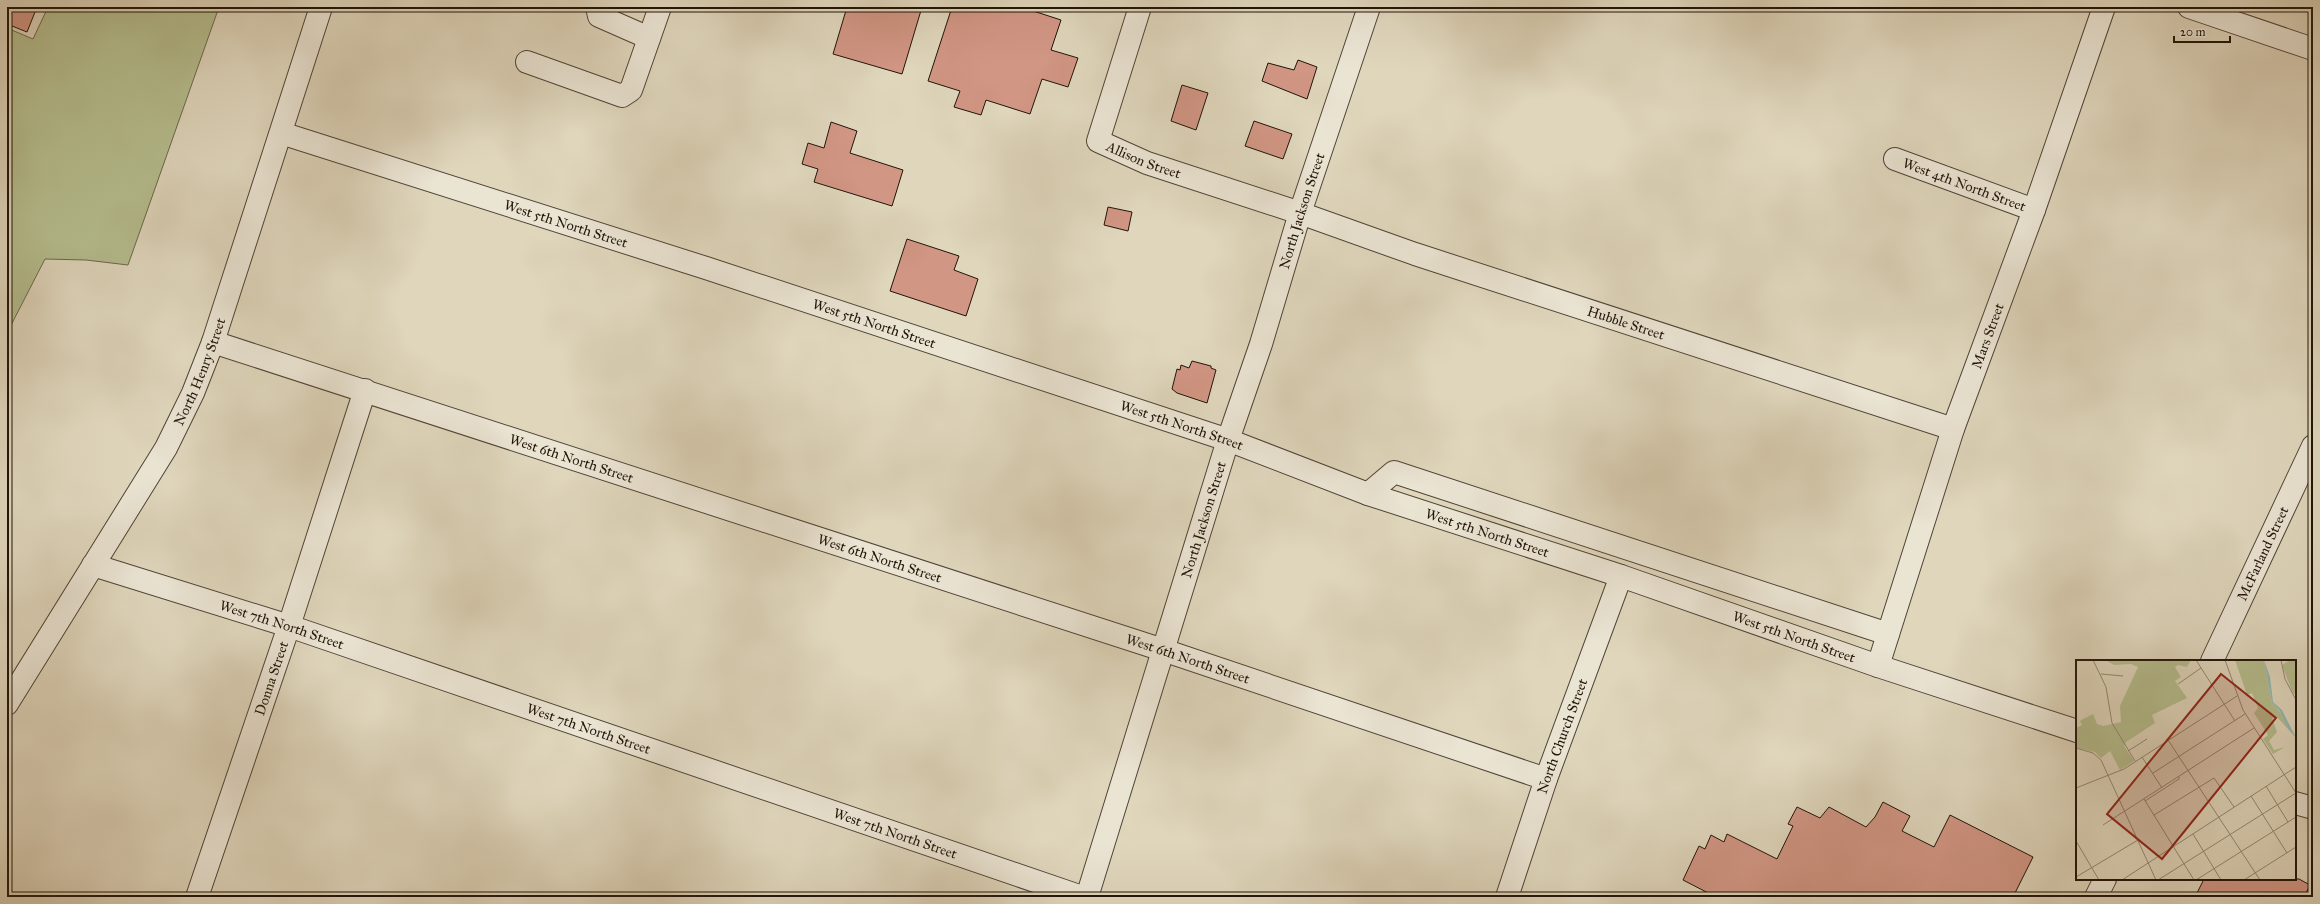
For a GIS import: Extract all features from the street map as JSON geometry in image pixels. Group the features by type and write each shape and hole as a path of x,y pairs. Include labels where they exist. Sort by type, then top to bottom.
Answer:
{"street":[{"name":"North Henry Street","path":"7,704 166,448 193,393 213,342 321,7"},
{"path":"596,7 600,16 649,38"},
{"path":"527,62 622,96 631,90 660,7"},
{"name":"Allison Street","path":"1140,7 1098,140 1147,163 1300,214"},
{"name":"North Jackson Street","path":"1087,897 1228,440 1261,344 1300,214 1369,7"},
{"name":"Mars Street","path":"1878,666 1954,429 2034,210 2104,7"},
{"path":"2189,7 2313,48"},
{"name":"West 5th North Street","path":"281,133 706,268 1228,440 1368,494 1621,576 1878,666 2076,731"},
{"name":"West 4th North Street","path":"1895,159 2034,210"},
{"name":"Hubble Street","path":"1300,214 1415,254 1954,429"},
{"name":"West 6th North Street","path":"213,342 365,390 1163,650 1546,779"},
{"name":"Donna Street","path":"197,897 289,626 365,390"},
{"name":"McFarland Street","path":"2212,660 2313,446"},
{"path":"1368,494 1394,472 1888,634"},
{"name":"West 7th North Street","path":"93,565 289,626 1082,897"},
{"name":"North Church Street","path":"1507,897 1546,779 1621,576"},
{"path":"2296,802 2313,808"},
{"path":"2096,897 2104,880"}],"green space":[{"path":"48,7 219,7 128,265 86,260 45,259 7,333 7,28 33,39"}],"building":[{"path":"7,7 37,7 27,32 7,24"},
{"path":"847,7 922,7 902,74 833,54"},
{"path":"952,7 1021,7 1061,20 1051,50 1078,58 1068,87 1042,79 1030,114 986,100 981,115 954,107 960,91 928,81"},
{"path":"1298,60 1317,67 1307,99 1262,81 1268,63 1294,70"},
{"path":"1182,85 1208,93 1196,130 1171,121"},
{"path":"1254,121 1292,134 1283,159 1245,146"},
{"path":"831,122 857,131 850,153 903,170 892,206 814,182 818,169 802,164 808,143 824,148"},
{"path":"1108,207 1132,212 1128,231 1104,225"},
{"path":"907,239 959,256 954,270 978,279 966,316 890,291"},
{"path":"1192,361 1211,366 1211,368 1216,370 1207,403 1177,393 1172,389 1177,369 1180,370 1181,365 1189,368"},
{"path":"1883,802 1910,816 1902,831 1934,847 1950,815 2033,857 2013,897 1716,897 1683,880 1699,846 1705,849 1711,835 1724,842 1727,834 1777,859 1793,826 1788,824 1797,807 1820,818 1829,807 1866,827 1875,817"},
{"path":"2299,879 2310,885 2304,897 2195,897 2204,880"}]}
